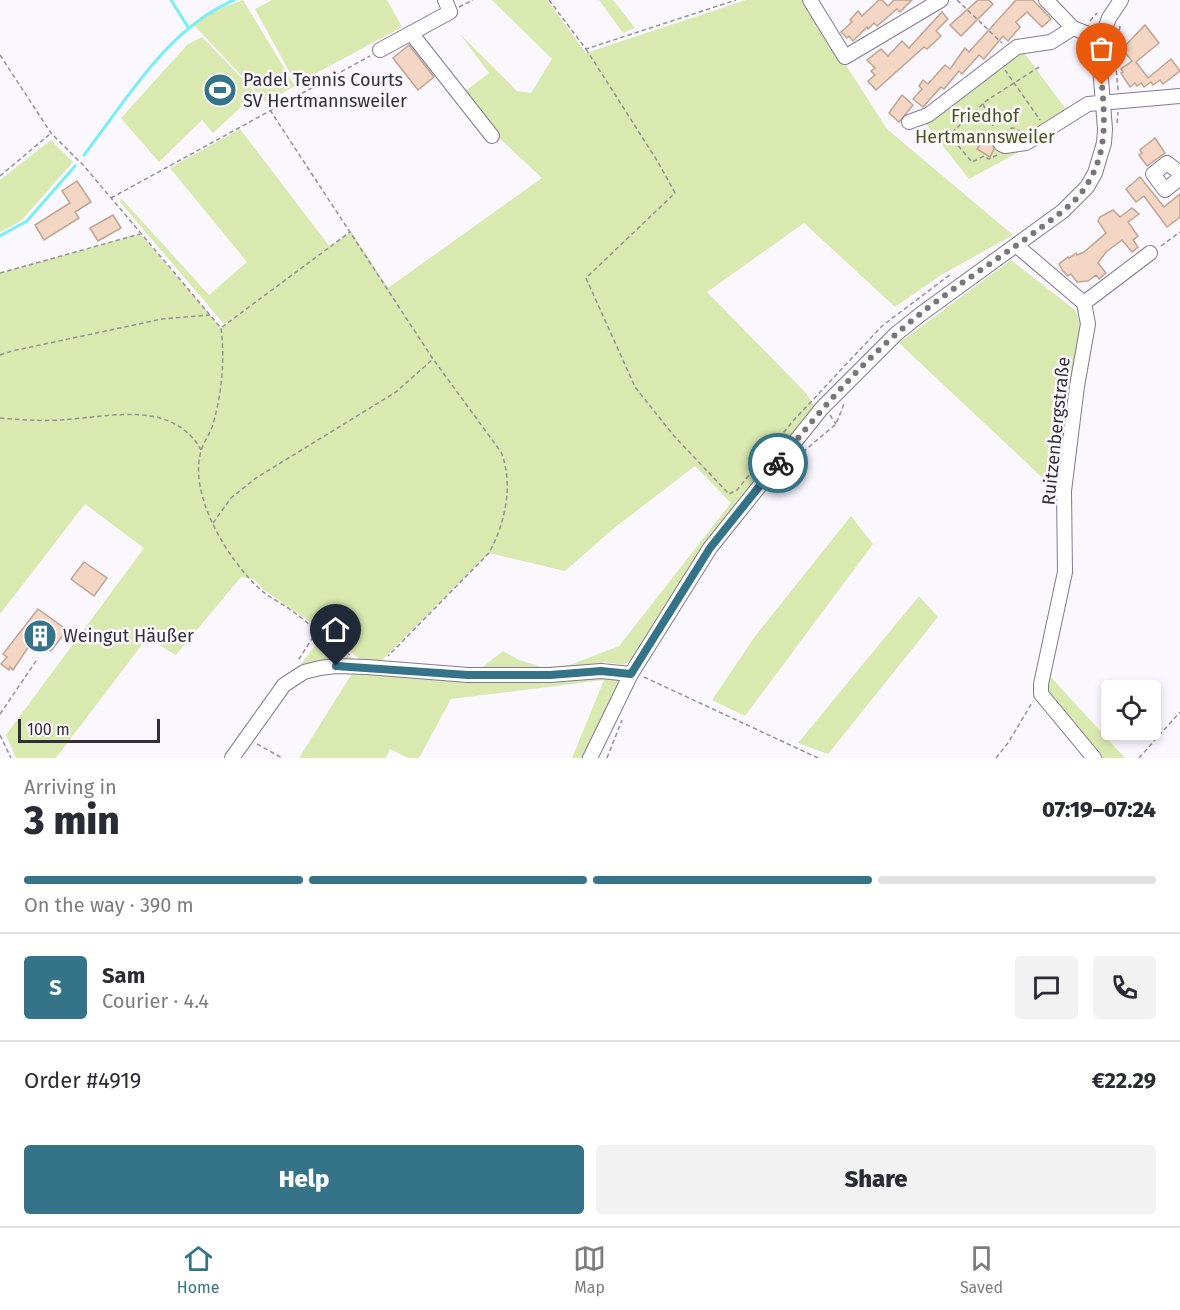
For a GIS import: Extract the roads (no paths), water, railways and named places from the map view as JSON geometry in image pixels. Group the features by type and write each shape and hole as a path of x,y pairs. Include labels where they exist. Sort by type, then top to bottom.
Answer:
{"street":[{"path":"810,0 845,57 941,0"},
{"path":"1046,0 1073,28 1101,39"},
{"path":"590,758 631,674 710,548 822,408 870,357 904,327 1017,246 1081,195 1091,180 1104,143 1099,54 1101,39 1109,18 1120,0"},
{"path":"380,50 411,33 448,6"},
{"path":"909,123 928,115 1017,47 1051,42 1073,28"},
{"path":"411,33 492,136"},
{"path":"1003,145 1026,143 1088,104 1180,96"},
{"path":"1180,173 1167,163 1153,174 1165,190 1180,178"},
{"path":"1017,246 1084,303 1150,253"},
{"name":"Ruitzenbergstraße","path":"1084,303 1088,324 1077,386 1064,491 1065,572 1042,677 1041,694 1094,758"},
{"path":"232,758 284,685 304,672 336,666 468,675 550,675 601,671 631,674"}],"waterway":[{"path":"171,0 188,27"},
{"path":"84,155 150,67 169,47 188,28 234,0"},
{"path":"0,236 27,221 75,166"}],"place":[{"name":"Padel Tennis Courts SV Hertmannsweiler","path":"220,90"},
{"name":"Weingut Häußer","path":"40,636"}],"park label":[{"name":"Friedhof Hertmannsweiler","path":"985,126"}]}
